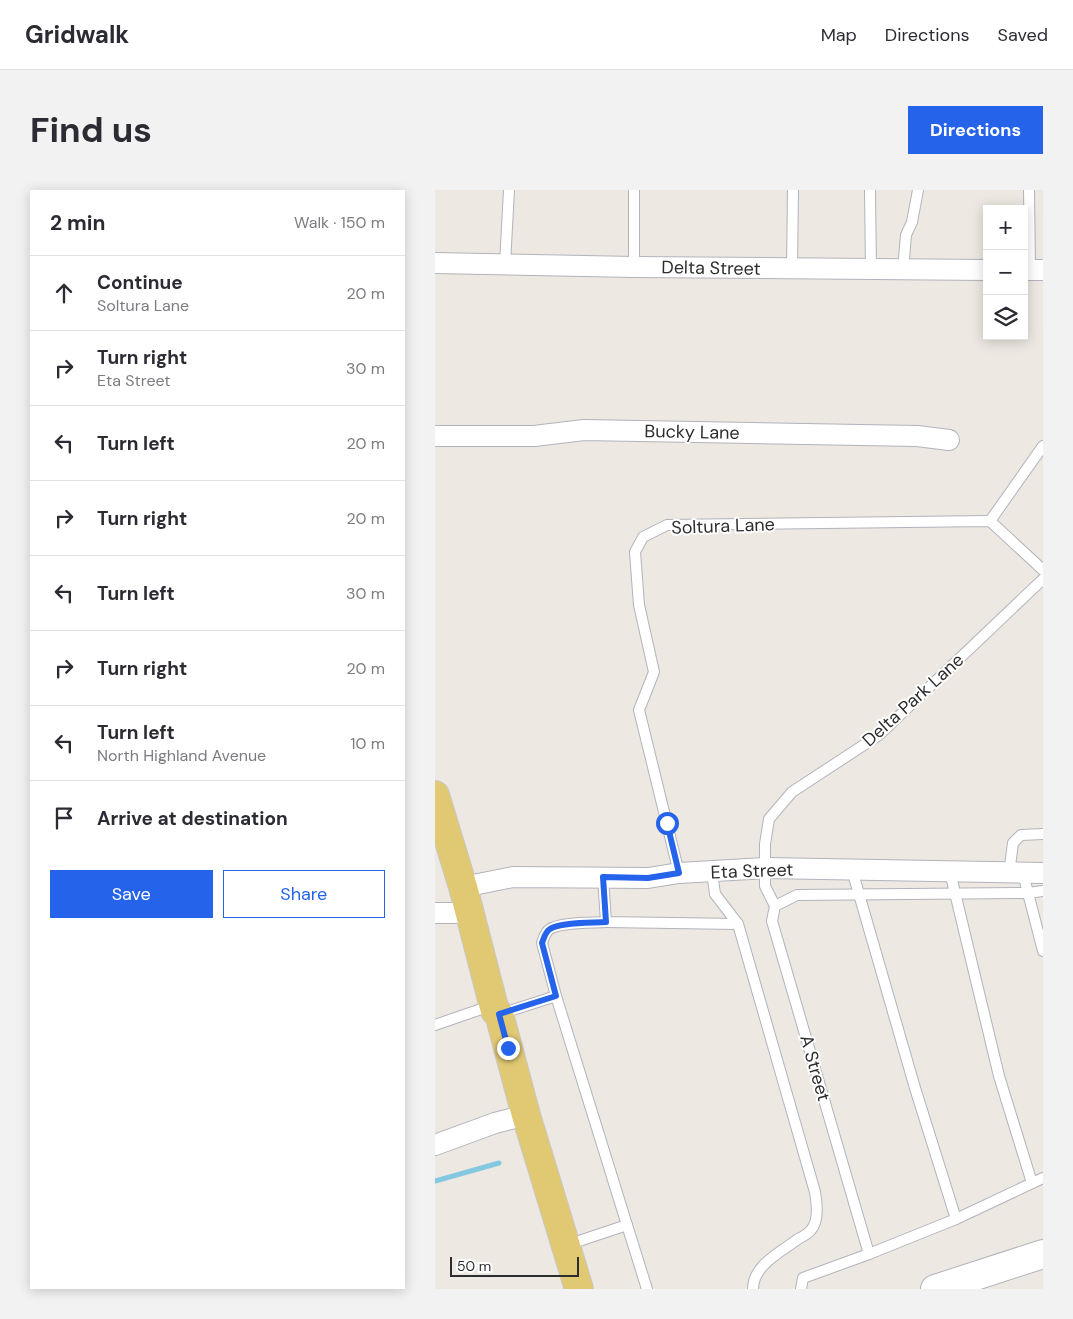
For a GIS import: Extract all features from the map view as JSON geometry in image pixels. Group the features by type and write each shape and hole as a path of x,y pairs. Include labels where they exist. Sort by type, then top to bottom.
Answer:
{"main road":[{"path":"435,795 526,1115 579,1289"},
{"path":"935,1289 1043,1254"}],"street":[{"name":"Delta Street","path":"435,263 983,270"},
{"name":"Bucky Lane","path":"435,436 534,436 584,430 917,436 949,440"},
{"name":"Eta Street","path":"435,913 466,900 513,876 648,878 679,873 766,868 1043,873"},
{"path":"435,1144 495,1123 526,1115"}],"lane":[{"path":"505,264 509,190"},
{"path":"633,267 634,190"},
{"path":"792,269 793,190"},
{"path":"870,190 871,270"},
{"path":"903,270 906,235 912,222 917,190"},
{"path":"1029,190 1033,270"},
{"path":"1043,446 990,521 1043,570"},
{"name":"Soltura Lane","path":"679,873 639,710 654,672 639,605 635,552 643,537 667,525 990,521"},
{"name":"Delta Park Lane","path":"775,906 765,886 765,844 769,819 792,792 879,735 1043,579"},
{"path":"1043,834 1021,835 1013,843 1016,873 1028,893 1043,952"},
{"path":"852,870 915,1088 956,1220"},
{"path":"712,872 715,894 738,924 817,1202 815,1222 811,1230 766,1262 757,1274 753,1283 753,1289"},
{"path":"950,872 999,1076 1032,1183"},
{"path":"603,877 606,922"},
{"path":"775,906 797,895 1028,893 1043,891"},
{"name":"A Street","path":"775,906 772,921 869,1254"},
{"path":"647,1289 556,996 542,943 550,929 561,925 606,922 738,924"},
{"path":"435,1025 556,996"},
{"path":"801,1289 803,1278 956,1220 1043,1178"},
{"path":"566,1246 627,1225"}],"waterway":[{"path":"435,1181 499,1163"}],"route":[{"path":"508,1048 499,1014 556,996 542,943 550,929 561,925 606,922 603,877 648,878 679,873 667,823"}]}
